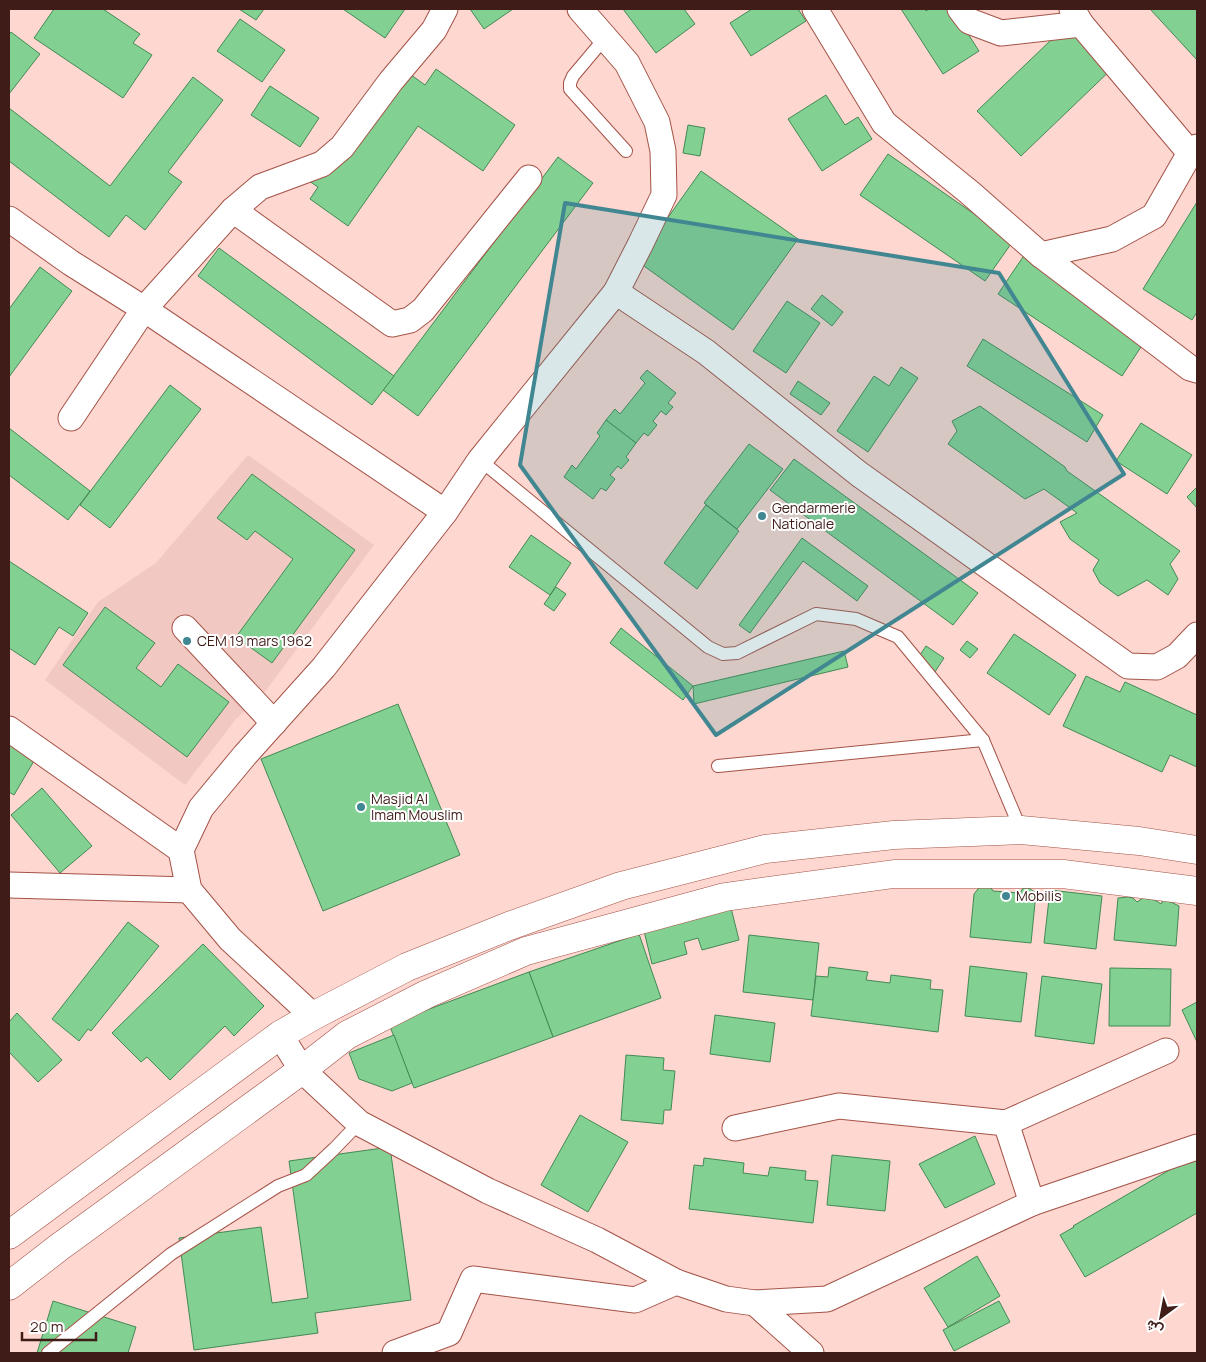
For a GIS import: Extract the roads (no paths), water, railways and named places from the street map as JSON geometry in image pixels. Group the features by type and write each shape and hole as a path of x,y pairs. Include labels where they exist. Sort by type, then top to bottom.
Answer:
{"main road":[{"path":"9,1235 280,1035 313,1016 407,967 509,926 620,886 765,850 894,835 1021,830 1139,841 1197,850"},
{"path":"9,1286 347,1035 427,994 526,951 725,897 894,874 1063,874 1197,891"}],"street":[{"path":"71,418 144,308 234,210 260,187 322,164 342,147 391,80 434,30 445,9"},
{"path":"313,1016 230,939 189,890 182,850 201,808 244,755 324,667 445,512 480,460 616,292 664,195 663,151 657,122 627,63 580,9"},
{"path":"815,9 884,123 969,192 1041,255 1190,368 1197,370"},
{"path":"960,9 969,21 1001,33 1076,16 1194,150 1154,216 1112,239 1041,255"},
{"path":"234,210 392,324 410,320 423,310 529,178"},
{"path":"9,219 71,263 144,308 445,512"},
{"path":"616,292 706,352 859,474 1128,666 1157,667 1178,656 1197,635"},
{"path":"185,628 274,723"},
{"path":"9,729 182,850"},
{"path":"9,885 189,890"},
{"path":"280,1035 302,1070 359,1123 488,1191 597,1240 676,1282 726,1299 755,1303 827,1299 1032,1203 1197,1146"},
{"path":"735,1128 839,1106 1006,1123 1166,1051"},
{"path":"1006,1123 1032,1203"},
{"path":"394,1353 449,1333 473,1279 635,1300 676,1282"},
{"path":"755,1303 811,1353"}],"lane":[{"path":"605,38 572,76 570,89 626,152"},
{"path":"480,460 708,647 723,654 736,653 816,614 856,619 898,637 983,740 1021,830"},
{"path":"718,766 983,740"},
{"path":"48,1353 171,1254 278,1186 306,1175 359,1123"}],"place":[{"name":"Gendarmerie Nationale","path":"762,516"},
{"name":"CEM 19 mars 1962","path":"187,641"},
{"name":"Masjid Al Imam Mouslim","path":"361,807"},
{"name":"Mobilis","path":"1006,896"}]}
